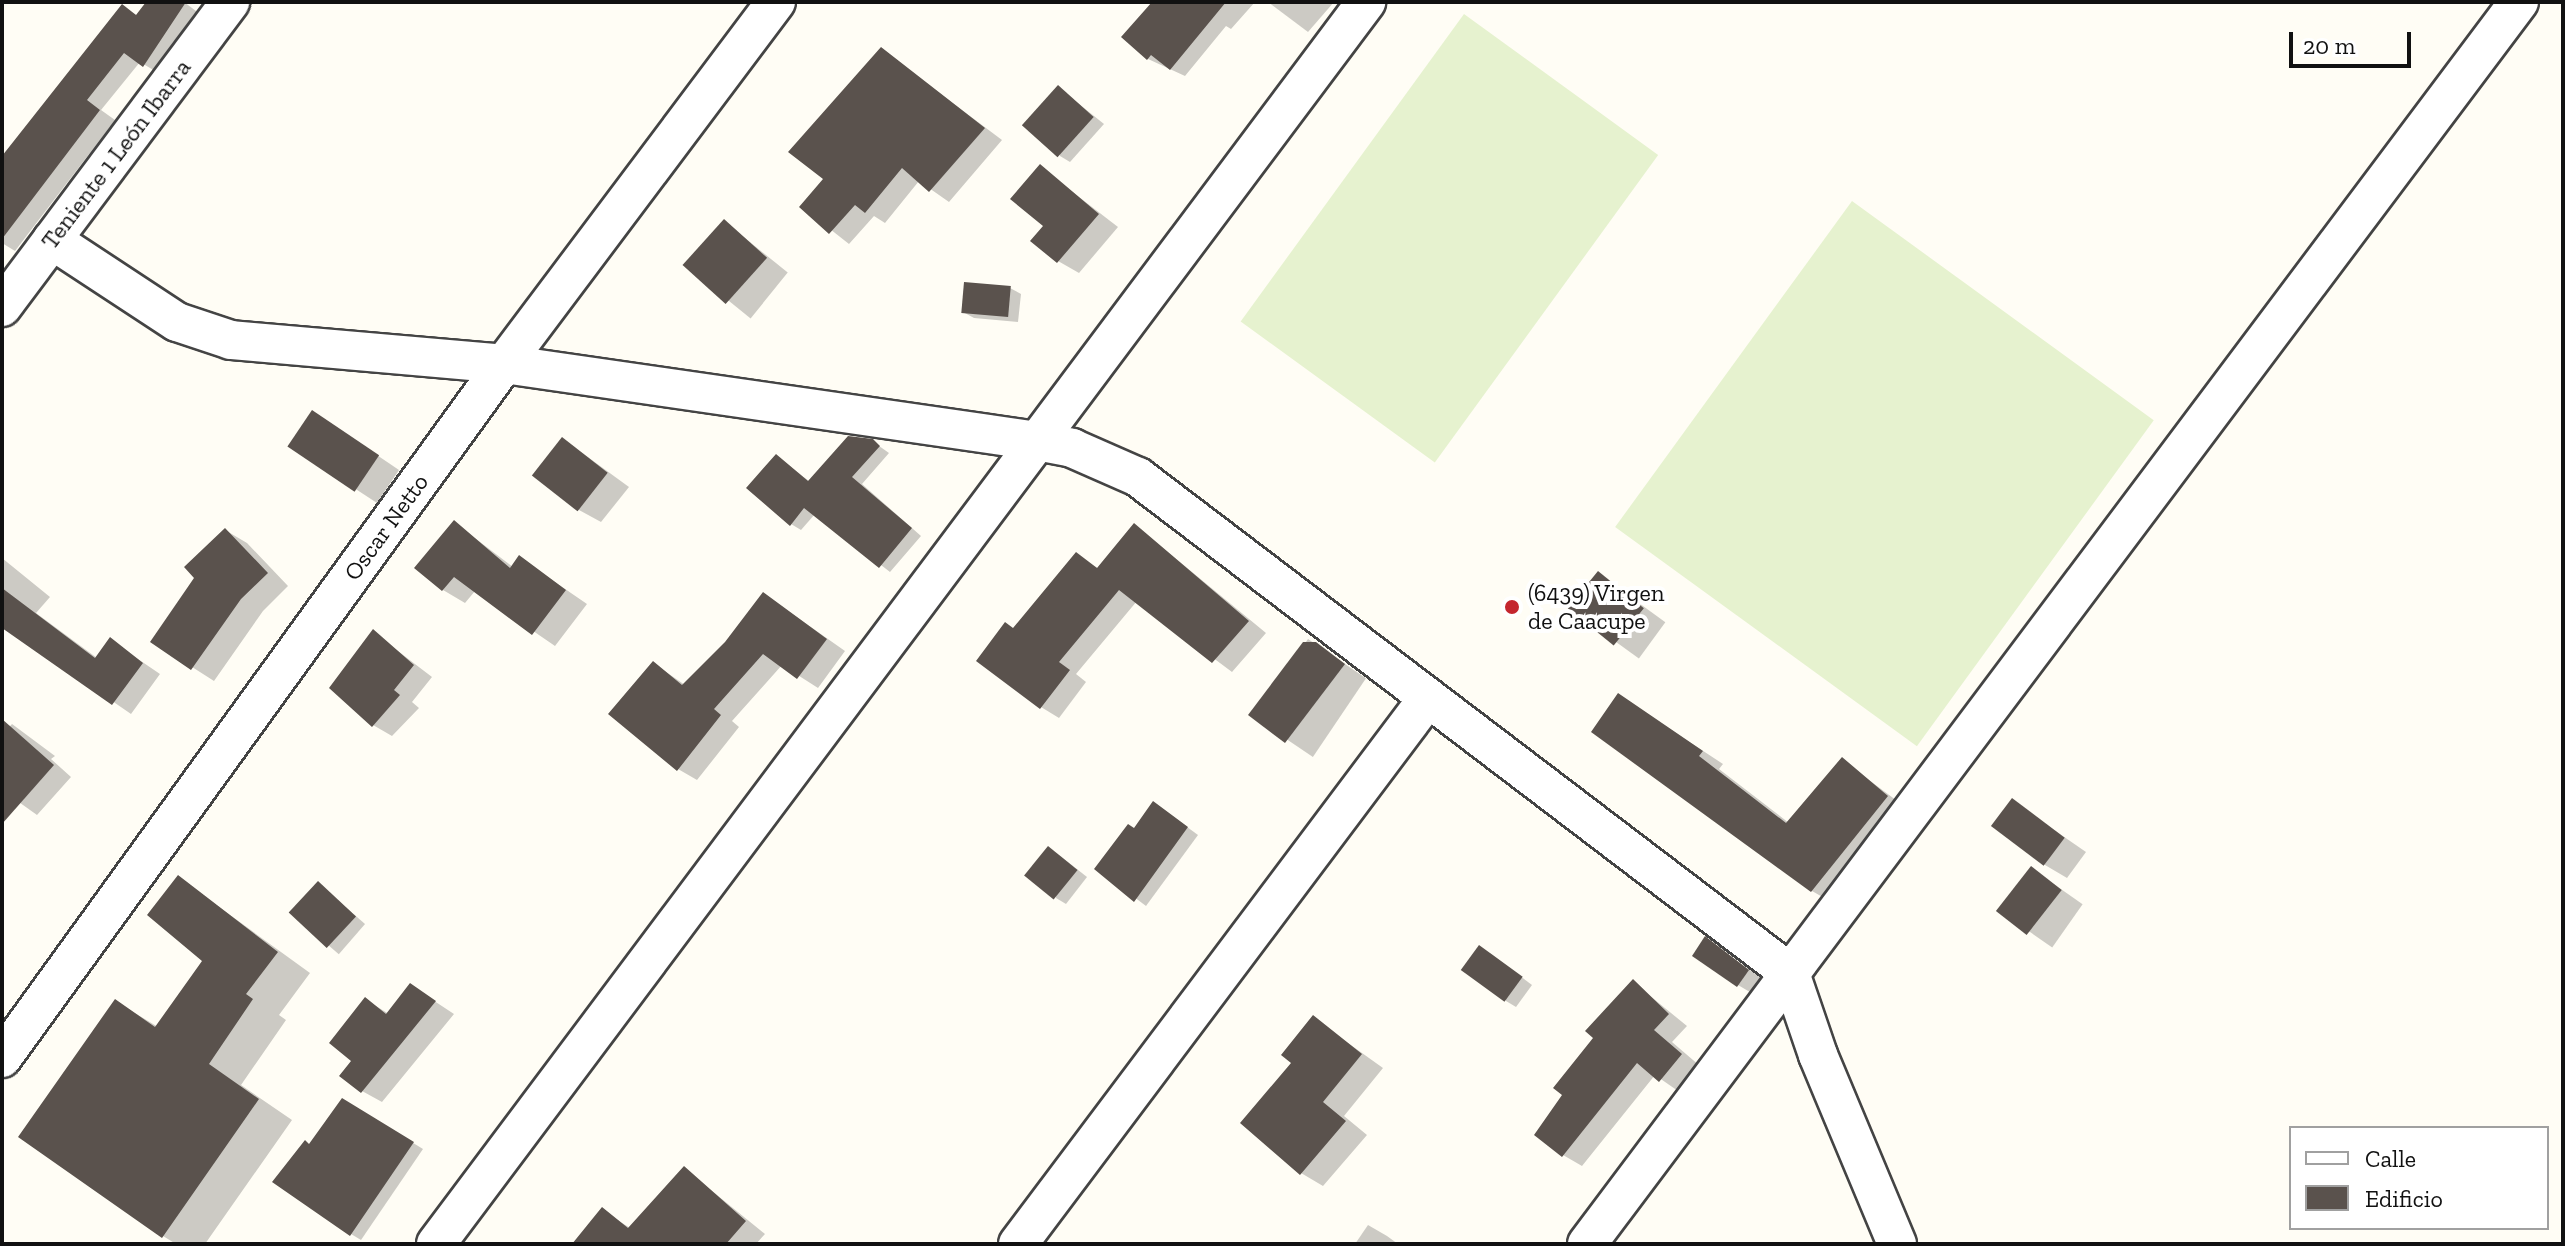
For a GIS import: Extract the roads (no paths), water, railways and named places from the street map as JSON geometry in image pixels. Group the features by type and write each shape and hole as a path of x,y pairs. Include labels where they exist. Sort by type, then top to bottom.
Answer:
{"street":[{"name":"Teniente 1 León Ibarra","path":"2,307 230,2"},
{"name":"Oscar Netto","path":"2,1058 504,364 776,2"},
{"path":"436,1244 1366,2"},
{"path":"1587,1244 2519,2"},
{"path":"52,240 177,322 231,340 504,364 1037,441 1072,448 1138,477 1790,973 1818,1055 1897,1244"},
{"path":"1018,1244 1428,698"}],"place":[{"name":"(6439) Virgen de Caacupe","path":"1512,607"}]}
